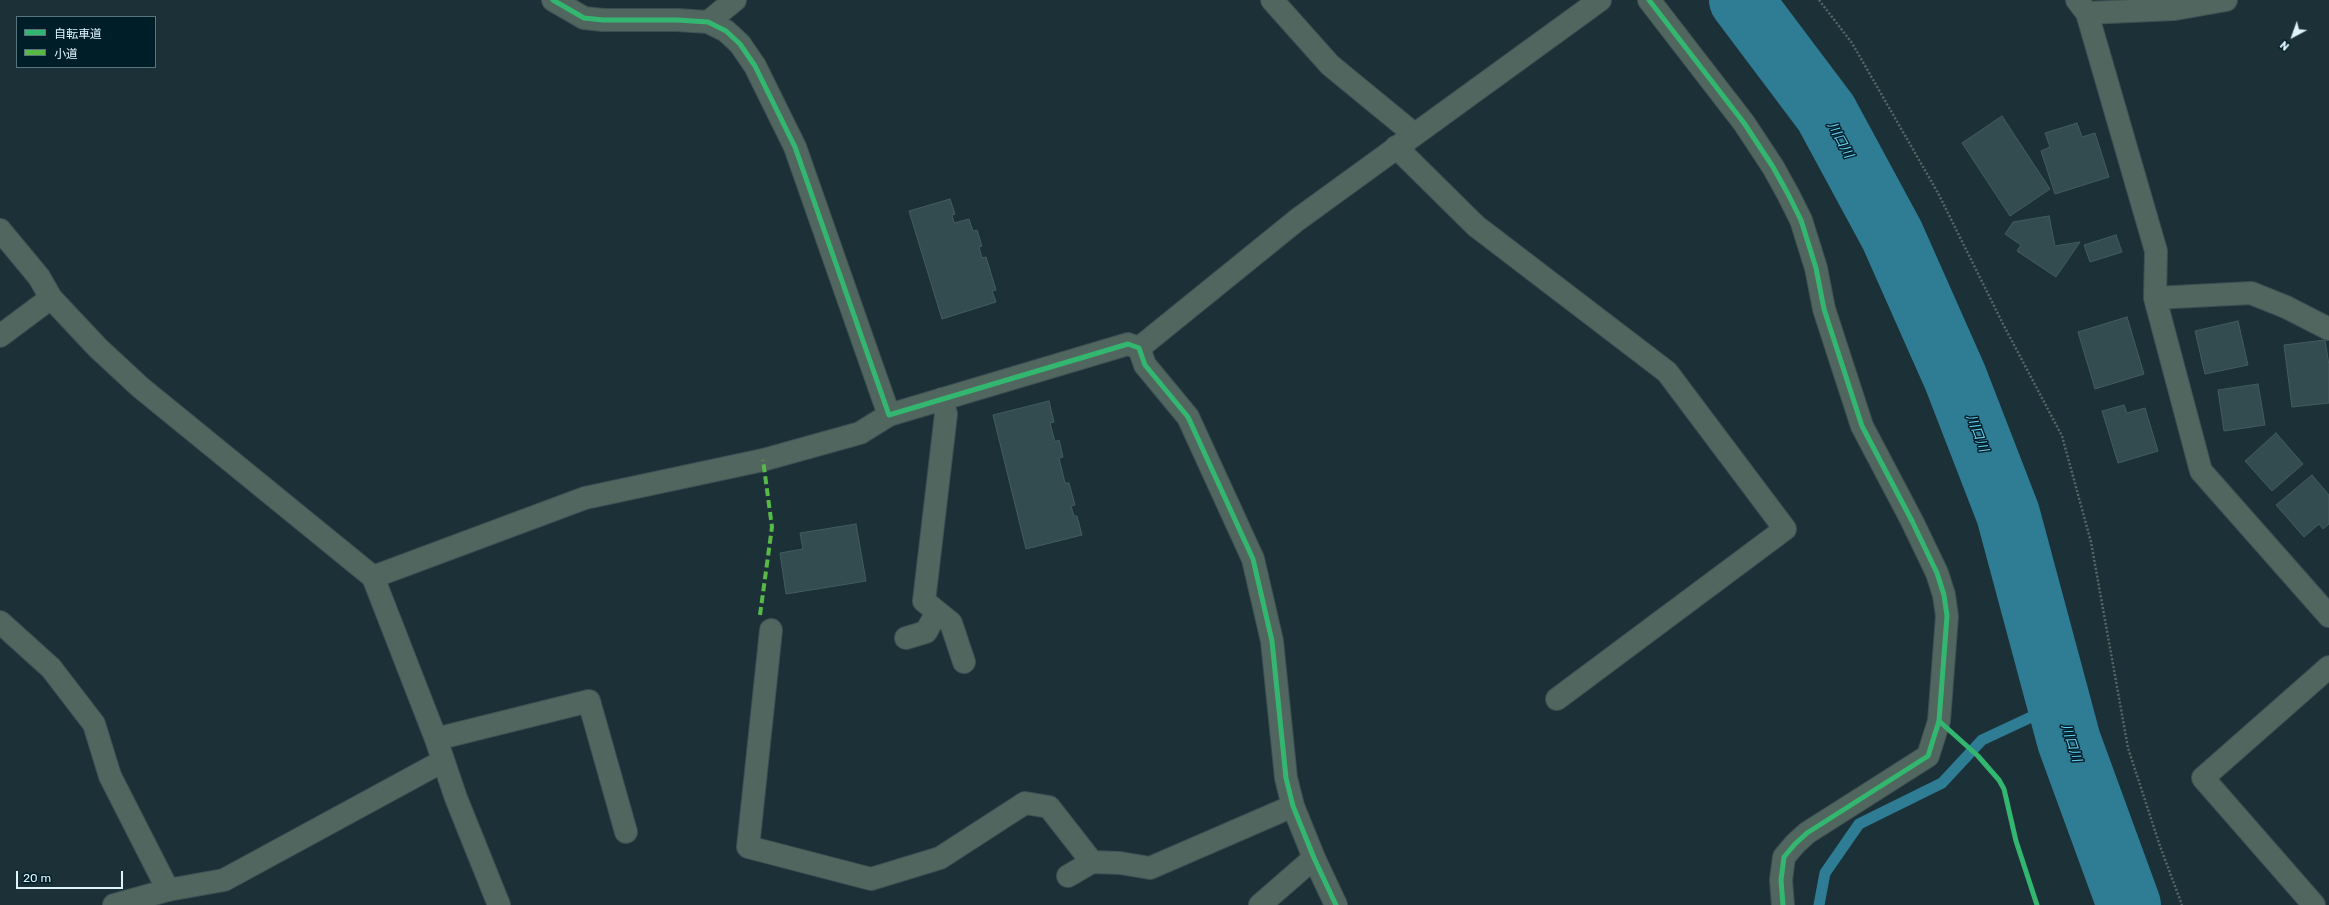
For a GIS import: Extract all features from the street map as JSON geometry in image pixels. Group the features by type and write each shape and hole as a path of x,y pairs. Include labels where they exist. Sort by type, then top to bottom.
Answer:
{"street":[{"path":"553,0 584,18 602,20 677,20 708,22 726,31 740,44 755,66 795,147 890,415"},
{"path":"708,22 735,0"},
{"path":"1272,0 1330,66 1414,134"},
{"path":"1139,348 1297,220 1600,0"},
{"path":"1649,0 1744,123 1773,167 1788,194 1800,220 1816,268 1824,310 1862,426 1912,521 1934,567 1944,595 1946,609 1939,721 1928,756 1807,833 1795,844 1784,857 1781,880 1783,905"},
{"path":"2226,0 2175,9 2082,7 2156,251 2155,298 2201,471 2329,616"},
{"path":"1396,147 1476,226 1666,372 1785,529 1557,699"},
{"path":"0,230 39,276 52,298 98,348 140,387 373,577 436,739 456,798 499,905"},
{"path":"2155,298 2251,293 2286,307 2329,329"},
{"path":"0,336 52,298"},
{"path":"373,577 585,498 763,460 860,433 890,415 942,399 1128,344 1139,348"},
{"path":"1139,348 1145,365 1188,417 1253,559 1272,642 1286,778 1293,806 1314,858 1336,905"},
{"path":"942,399 946,414 924,601 952,624 964,662"},
{"path":"906,638 926,632 937,612"},
{"path":"0,622 51,668 94,724 110,776 168,890"},
{"path":"771,630 748,847 871,879 940,858 1024,803 1050,807 1092,862"},
{"path":"2314,905 2203,778 2329,667"},
{"path":"436,739 589,700 626,832"},
{"path":"114,905 168,890 224,880 443,761"},
{"path":"1068,876 1092,862 1120,863 1150,868 1293,806"},
{"path":"1260,905 1314,858"}],"path":[{"path":"1819,0 1852,42 1938,193 2002,324 2062,436 2091,542 2128,748 2160,846 2182,905"}],"building":[{"path":"2002,116 2050,189 2010,216 1962,143"},
{"path":"2077,123 2082,137 2095,133 2109,177 2055,194 2041,151 2050,147 2045,133"},
{"path":"950,199 955,214 952,215 954,223 969,219 973,231 977,230 982,246 979,247 982,258 986,257 996,290 992,291 996,302 942,319 909,211"},
{"path":"2049,216 2055,246 2080,242 2056,277 2017,251 2021,245 2005,234 2013,222"},
{"path":"2116,235 2122,252 2090,262 2084,245"},
{"path":"2127,317 2144,374 2095,389 2078,332"},
{"path":"2238,321 2248,365 2205,374 2195,331"},
{"path":"2325,340 2329,365 2329,403 2292,407 2284,345"},
{"path":"2258,384 2265,425 2224,431 2218,390"},
{"path":"1049,401 1054,422 1050,423 1055,442 1059,440 1063,457 1059,458 1065,483 1069,483 1075,505 1071,506 1074,516 1077,516 1082,535 1026,549 993,415"},
{"path":"2124,405 2127,413 2145,408 2158,451 2118,463 2102,411"},
{"path":"2276,433 2303,464 2272,491 2245,461"},
{"path":"2312,475 2329,495 2329,524 2323,529 2319,524 2304,537 2276,505"},
{"path":"856,524 866,581 786,594 780,553 803,549 800,533"}],"waterway":[{"name":"川口川","path":"1741,0 1826,113 1892,235 1955,377 2008,514 2069,741 2129,905"},
{"path":"1819,905 1825,873 1859,824 1942,783 1982,740 2059,704"}],"marked path":[{"path":"760,615 772,527 763,460"}],"cycle path":[{"path":"553,0 584,18 603,20 677,20 708,22 726,31 740,44 755,66 795,147 889,415 1128,344 1139,348 1145,365 1188,417 1253,559 1272,641 1286,778 1293,806 1314,858 1336,905"},
{"path":"1649,0 1744,123 1773,167 1801,220 1816,268 1824,309 1862,426 1912,521 1937,573 1944,595 1947,616 1939,721 1928,756 1807,833 1795,844 1784,857 1781,880 1783,905"},
{"path":"1939,721 1978,756 1999,780 2004,789 2016,841 2037,905"}]}
